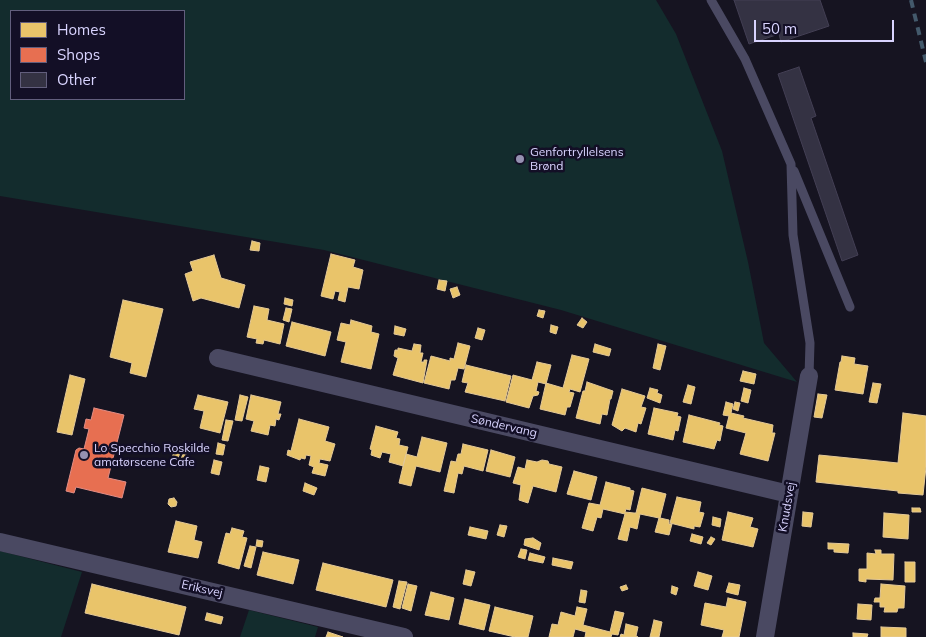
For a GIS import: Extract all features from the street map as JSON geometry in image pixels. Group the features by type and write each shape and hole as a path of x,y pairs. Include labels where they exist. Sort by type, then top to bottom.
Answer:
{"street":[{"name":"Søndervang","path":"218,358 789,494"},
{"name":"Knudsvej","path":"765,637 808,376"},
{"name":"Eriksvej","path":"0,542 404,637"}],"lane":[{"path":"712,0 745,59 850,307"},
{"path":"791,164 793,235 810,343 808,376"}],"green space":[{"path":"0,0 656,0 676,34 722,151 748,262 764,343 797,382 561,310 324,250 0,196"},
{"path":"0,551 82,572 61,637 0,637"},
{"path":"249,610 318,627 315,637 240,637"}],"building: Homes":[{"path":"252,241 260,243 259,251 250,250"},
{"path":"331,254 355,260 353,267 363,270 359,289 348,287 345,302 338,300 340,292 335,291 333,299 321,296"},
{"path":"214,255 221,278 245,285 239,308 201,298 193,301 185,274 193,271 190,262"},
{"path":"439,280 447,281 445,291 437,289"},
{"path":"457,287 460,295 453,298 450,289"},
{"path":"285,298 293,300 292,306 284,304"},
{"path":"123,300 163,309 146,377 130,373 132,363 110,357"},
{"path":"254,306 269,309 267,320 284,324 280,344 264,340 263,344 256,343 257,339 247,337"},
{"path":"286,308 292,309 289,322 283,320"},
{"path":"539,310 545,311 543,318 537,316"},
{"path":"582,318 587,322 583,328 577,325"},
{"path":"351,320 372,326 371,332 379,334 371,369 341,362 346,342 337,340 341,323 350,325"},
{"path":"292,322 331,332 325,356 286,346"},
{"path":"551,325 558,327 556,334 550,332"},
{"path":"395,326 406,329 404,336 394,334"},
{"path":"478,328 485,330 482,340 475,338"},
{"path":"458,343 470,346 464,369 458,368 455,380 451,380 449,389 424,383 431,356 450,361 450,358 454,359"},
{"path":"414,344 421,345 420,353 423,353 421,362 427,360 423,383 393,375 398,358 394,356 395,350 398,350 398,348 412,351"},
{"path":"595,344 611,349 609,356 593,352"},
{"path":"658,344 666,346 660,370 653,368"},
{"path":"572,355 589,359 580,392 570,389 569,392 574,393 570,407 567,407 565,415 540,409 546,383 563,388"},
{"path":"842,356 855,358 854,364 868,366 863,394 835,390"},
{"path":"537,362 551,365 546,384 538,382 536,391 539,392 538,395 533,396 529,408 506,402 513,375 532,380"},
{"path":"466,365 511,376 505,401 465,392 468,383 462,382"},
{"path":"743,371 756,374 754,384 740,381"},
{"path":"70,375 85,379 72,435 57,432"},
{"path":"587,382 613,391 607,415 602,414 600,424 576,418"},
{"path":"873,383 881,384 877,403 869,402"},
{"path":"688,385 695,387 691,404 683,402"},
{"path":"650,388 658,390 657,393 662,395 660,403 647,398"},
{"path":"744,388 751,390 748,403 741,401"},
{"path":"622,389 645,396 641,407 646,408 641,424 638,423 636,432 625,428 622,431 612,425"},
{"path":"818,394 827,395 822,418 814,417"},
{"path":"198,395 228,402 220,433 200,428 204,411 194,409"},
{"path":"240,395 248,397 242,421 235,420"},
{"path":"251,395 281,402 278,414 281,414 279,420 276,419 275,426 270,425 268,435 251,431 254,421 246,419"},
{"path":"726,402 733,404 731,413 744,416 743,418 773,425 772,433 775,433 768,461 740,454 746,433 726,428 729,416 723,415"},
{"path":"735,402 740,403 738,411 733,409"},
{"path":"654,408 678,413 677,416 681,417 678,431 675,430 673,440 648,434"},
{"path":"903,413 926,416 926,467 923,495 816,482 819,455 898,463"},
{"path":"689,415 720,423 719,425 723,426 720,441 717,440 714,449 683,442"},
{"path":"299,419 329,427 325,441 335,444 330,461 320,459 319,463 328,465 325,476 312,473 314,467 309,465 311,456 306,455 305,459 301,458 300,460 287,455 288,450 291,451"},
{"path":"226,420 233,421 228,441 222,440"},
{"path":"376,426 398,432 396,438 400,439 399,445 408,447 403,466 389,462 391,454 382,452 380,458 371,455 372,450 370,449"},
{"path":"422,437 447,443 440,472 416,466 411,486 399,483 406,454 417,457"},
{"path":"218,443 225,445 223,455 216,454"},
{"path":"463,444 488,450 483,471 464,466 462,474 458,473 454,493 444,491 451,461 456,462 458,454 461,454"},
{"path":"175,449 181,451 177,460 172,458"},
{"path":"491,450 515,457 510,477 486,471"},
{"path":"183,454 189,456 186,466 179,464"},
{"path":"214,460 222,462 219,475 211,473"},
{"path":"527,460 537,462 542,460 548,461 549,464 562,467 556,492 533,486 528,503 519,500 521,485 513,483 518,467 525,469"},
{"path":"260,466 269,468 266,482 257,480"},
{"path":"574,471 597,477 591,500 567,494"},
{"path":"606,482 630,488 630,490 634,491 630,510 626,509 625,512 636,513 642,488 666,494 660,518 669,520 669,524 672,524 669,535 655,532 659,518 640,514 637,529 630,527 627,541 618,539 625,514 603,509 601,518 597,517 593,531 582,528 589,503 600,505"},
{"path":"305,483 317,488 314,495 303,491"},
{"path":"677,497 701,502 699,512 704,513 700,527 694,526 694,529 670,523"},
{"path":"174,498 177,502 176,506 171,507 168,504 169,499"},
{"path":"912,508 920,508 921,512 912,512"},
{"path":"728,512 753,518 750,527 758,529 753,547 722,540"},
{"path":"803,512 813,513 811,527 802,526"},
{"path":"884,513 909,515 908,539 883,537"},
{"path":"713,517 721,519 720,527 712,525"},
{"path":"176,521 197,526 194,540 202,542 198,558 168,552"},
{"path":"500,525 507,526 504,537 497,535"},
{"path":"470,527 488,531 486,539 468,535"},
{"path":"232,528 244,531 242,537 247,538 239,569 218,563 226,533 230,534"},
{"path":"692,534 703,537 701,544 690,541"},
{"path":"711,537 715,539 711,545 707,543"},
{"path":"533,538 541,543 539,550 524,545 525,539"},
{"path":"257,540 263,541 262,547 256,546"},
{"path":"828,543 849,544 848,553 834,552 834,549 828,549"},
{"path":"250,546 256,547 251,568 244,566"},
{"path":"521,549 527,550 525,559 518,557"},
{"path":"875,550 881,550 881,554 894,554 893,580 866,579 866,582 859,581 859,569 867,569 867,553 876,554"},
{"path":"263,552 299,560 293,584 257,575"},
{"path":"530,553 545,557 543,563 528,560"},
{"path":"553,558 573,562 571,569 552,565"},
{"path":"905,562 915,562 915,582 905,582"},
{"path":"323,563 393,580 386,607 316,590"},
{"path":"466,570 475,572 471,586 463,584"},
{"path":"698,572 712,576 708,590 694,586"},
{"path":"399,581 407,582 400,609 393,607"},
{"path":"729,583 740,585 738,595 726,592"},
{"path":"92,584 186,607 179,635 85,613"},
{"path":"408,584 417,586 411,611 402,608"},
{"path":"881,584 905,586 904,608 898,608 897,612 884,612 885,607 880,607 880,602 874,602 875,598 880,598"},
{"path":"626,585 628,589 622,591 620,587"},
{"path":"672,586 678,588 676,595 671,593"},
{"path":"581,590 587,591 585,603 579,602"},
{"path":"431,592 454,598 449,620 425,615"},
{"path":"728,598 746,602 739,637 722,637 724,630 701,625 705,603 726,607"},
{"path":"465,599 490,605 484,630 459,624"},
{"path":"858,604 872,605 871,620 857,619"},
{"path":"495,607 533,616 528,637 515,637 489,631"},
{"path":"577,607 587,609 583,625 610,632 615,611 624,613 618,635 612,634 611,637 585,637 586,632 575,629 573,637 549,637 552,624 558,625 561,612 575,616"},
{"path":"207,613 223,617 221,624 205,620"},
{"path":"654,620 662,622 659,637 650,637"},
{"path":"626,624 638,627 636,636 638,637 620,637 621,634 624,635"},
{"path":"881,627 906,628 906,637 881,637"},
{"path":"328,632 343,637 326,637"},
{"path":"853,633 868,634 867,637 853,637"}],"building: Shops":[{"path":"94,408 124,415 108,478 126,482 122,498 76,487 74,493 66,491 76,450 79,448 84,449 89,429 84,428 86,419 91,420"}],"building: Other":[{"path":"734,0 820,0 829,26 781,42 779,34 749,44"},
{"path":"799,67 816,116 811,118 858,255 842,261 778,74"}],"railway":[{"path":"911,0 926,62"}],"place":[{"name":"Genfortryllelsens Brønd","path":"520,159"},
{"name":"Lo Specchio Roskilde amatørscene Cafe","path":"84,455"}]}
